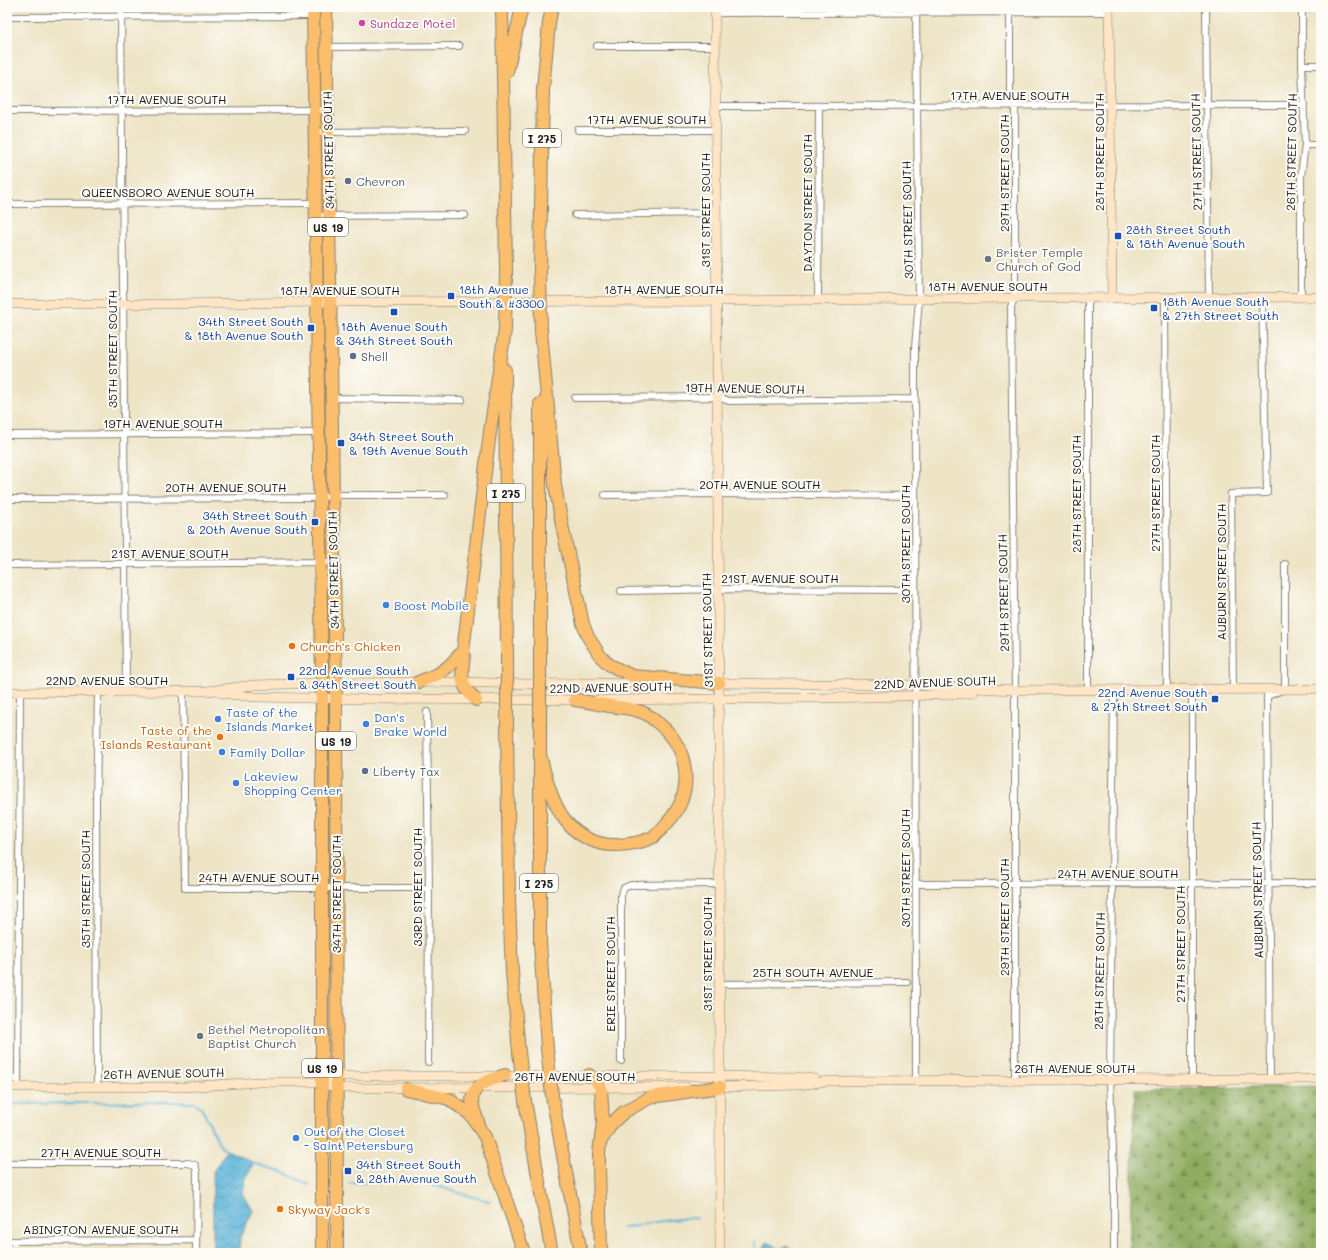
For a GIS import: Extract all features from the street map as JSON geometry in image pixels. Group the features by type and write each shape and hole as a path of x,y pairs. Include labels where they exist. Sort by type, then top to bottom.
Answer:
{"highway":[{"name":"34TH STREET SOUTH","path":"326,7 336,699 337,1253"},
{"name":"I 275","path":"502,7 502,90 506,271 505,330 509,901 512,972 519,1052 525,1101 542,1205 552,1253"},
{"path":"502,90 522,7"},
{"name":"I 275","path":"552,7 549,23 543,89 540,269 540,943 547,1048 552,1096 581,1253"},
{"name":"34TH STREET SOUTH","path":"313,12 322,683 322,1253"},
{"path":"476,700 468,692 462,682 463,651 490,432 505,330"},
{"path":"541,331 553,462 562,525 583,624 588,637 595,649 610,666 632,676 719,683"},
{"path":"416,683 438,674 449,666 463,651"},
{"path":"540,755 551,795 565,820 576,831 598,844 626,844 653,837 663,828 678,809 682,800 685,786 685,772 681,752 675,740 666,730 645,713 633,709 575,700"},
{"path":"505,1075 483,1083 476,1088 472,1097 473,1108 485,1137 524,1253"},
{"path":"589,1075 596,1079 601,1088 603,1122 599,1153 601,1253"},
{"path":"599,1153 603,1137 612,1123 624,1112 635,1105 651,1097 720,1081"},
{"path":"406,1089 449,1099 471,1115 485,1137"}],"street":[{"name":"35TH STREET SOUTH","path":"121,7 126,692"},
{"name":"27TH STREET SOUTH","path":"1206,7 1209,297"},
{"name":"26TH STREET SOUTH","path":"1301,297 1301,176 1305,145 1302,65 1302,7"},
{"path":"715,10 1109,10"},
{"name":"31ST STREET SOUTH","path":"715,10 718,396 720,1253"},
{"name":"30TH STREET SOUTH","path":"916,10 919,299 916,348 916,1081"},
{"name":"29TH STREET SOUTH","path":"1010,10 1013,106 1015,286 1014,298 1011,307 1015,690 1015,1080"},
{"name":"28TH STREET SOUTH","path":"1109,10 1112,297"},
{"path":"7,17 121,17 313,12"},
{"path":"314,47 460,46"},
{"path":"597,46 716,46"},
{"path":"1302,65 1321,65"},
{"name":"17TH AVENUE SOUTH","path":"716,106 1304,105"},
{"name":"DAYTON STREET SOUTH","path":"818,106 818,300"},
{"name":"17TH AVENUE SOUTH","path":"7,111 327,110"},
{"name":"17TH AVENUE SOUTH","path":"578,130 716,130"},
{"path":"315,132 465,131"},
{"path":"1305,145 1321,145"},
{"name":"QUEENSBORO AVENUE SOUTH","path":"7,204 328,203"},
{"path":"575,215 717,213"},
{"path":"316,216 465,215"},
{"name":"18TH AVENUE SOUTH","path":"7,304 717,301 1112,297 1321,298"},
{"name":"27TH STREET SOUTH","path":"1165,297 1167,690"},
{"name":"AUBURN STREET SOUTH","path":"1233,689 1231,494 1267,493 1262,297"},
{"name":"28TH STREET SOUTH","path":"1088,298 1088,690"},
{"name":"19TH AVENUE SOUTH","path":"575,398 718,396 729,401 916,399"},
{"path":"318,398 462,400"},
{"name":"19TH AVENUE SOUTH","path":"7,435 319,433"},
{"name":"20TH AVENUE SOUTH","path":"605,494 916,496"},
{"name":"20TH AVENUE SOUTH","path":"7,499 320,498 332,495 445,495"},
{"name":"21ST AVENUE SOUTH","path":"7,565 333,562"},
{"path":"1285,564 1285,689"},
{"name":"21ST AVENUE SOUTH","path":"621,591 718,589 916,590"},
{"name":"22ND AVENUE SOUTH","path":"7,692 183,692 208,691 254,685 462,682 527,684 719,683 916,685 1015,690 1321,689"},
{"name":"27TH STREET SOUTH","path":"1192,689 1192,1080"},
{"name":"AUBURN STREET SOUTH","path":"1270,1079 1267,696 1285,689"},
{"name":"22ND AVENUE SOUTH","path":"208,691 255,697 336,699 575,700 916,696 1015,690"},
{"name":"28TH STREET SOUTH","path":"1114,690 1110,1080 1114,1176 1114,1253"},
{"path":"18,1087 20,692"},
{"name":"35TH STREET SOUTH","path":"97,1087 96,805 98,692"},
{"name":"24TH AVENUE SOUTH","path":"183,692 185,888 429,888"},
{"name":"33RD STREET SOUTH","path":"427,712 429,888 428,1062"},
{"name":"24TH AVENUE SOUTH","path":"916,884 1321,883"},
{"name":"ERIE STREET SOUTH","path":"621,1061 621,895 624,888 631,885 719,884"},
{"name":"25TH SOUTH AVENUE","path":"719,984 907,982"},
{"name":"26TH AVENUE SOUTH","path":"7,1087 184,1087 259,1082 337,1082 505,1075 589,1075 799,1085 828,1081 1321,1079"},
{"name":"26TH AVENUE SOUTH","path":"337,1082 406,1089 601,1088 720,1081"},
{"name":"27TH AVENUE SOUTH","path":"7,1163 188,1163 195,1165 197,1172 196,1240"},
{"path":"196,1240 196,1253"},
{"name":"ABINGTON AVENUE SOUTH","path":"7,1241 196,1240"}],"green space":[{"path":"1321,1086 1321,1253 1129,1253 1135,1089"}],"water":[{"path":"227,1150 254,1163 245,1180 243,1193 253,1211 240,1237 239,1253 213,1253 213,1172"},
{"path":"767,1242 779,1249 787,1246 798,1253 761,1253"}],"waterway":[{"path":"7,1104 195,1103 201,1107 221,1147 228,1152"},
{"path":"252,1163 280,1171 310,1185"},
{"path":"349,1183 395,1182 429,1184 471,1197 490,1201"},
{"path":"623,1228 671,1220 697,1218"},
{"path":"754,1241 758,1253"}],"place":[{"name":"Sundaze Motel","path":"362,23"},
{"name":"Chevron","path":"348,181"},
{"name":"28th Street South & 18th Avenue South","path":"1118,236"},
{"name":"Brister Temple Church of God","path":"988,259"},
{"name":"18th Avenue South & #3300","path":"451,296"},
{"name":"18th Avenue South & 27th Street South","path":"1154,308"},
{"name":"18th Avenue South & 34th Street South","path":"394,312"},
{"name":"34th Street South & 18th Avenue South","path":"311,328"},
{"name":"Shell","path":"353,356"},
{"name":"34th Street South & 19th Avenue South","path":"341,443"},
{"name":"34th Street South & 20th Avenue South","path":"315,522"},
{"name":"Boost Mobile","path":"386,605"},
{"name":"Church's Chicken","path":"292,646"},
{"name":"22nd Avenue South & 34th Street South","path":"291,677"},
{"name":"22nd Avenue South & 27th Street South","path":"1215,699"},
{"name":"Taste of the Islands Market","path":"218,719"},
{"name":"Dan's Brake World","path":"366,724"},
{"name":"Taste of the Islands Restaurant","path":"220,737"},
{"name":"Family Dollar","path":"222,752"},
{"name":"Liberty Tax","path":"365,771"},
{"name":"Lakeview Shopping Center","path":"236,783"},
{"name":"Bethel Metropolitan Baptist Church","path":"200,1036"},
{"name":"Out of the Closet - Saint Petersburg","path":"296,1138"},
{"name":"34th Street South & 28th Avenue South","path":"348,1171"},
{"name":"Skyway Jack's","path":"280,1209"}]}
